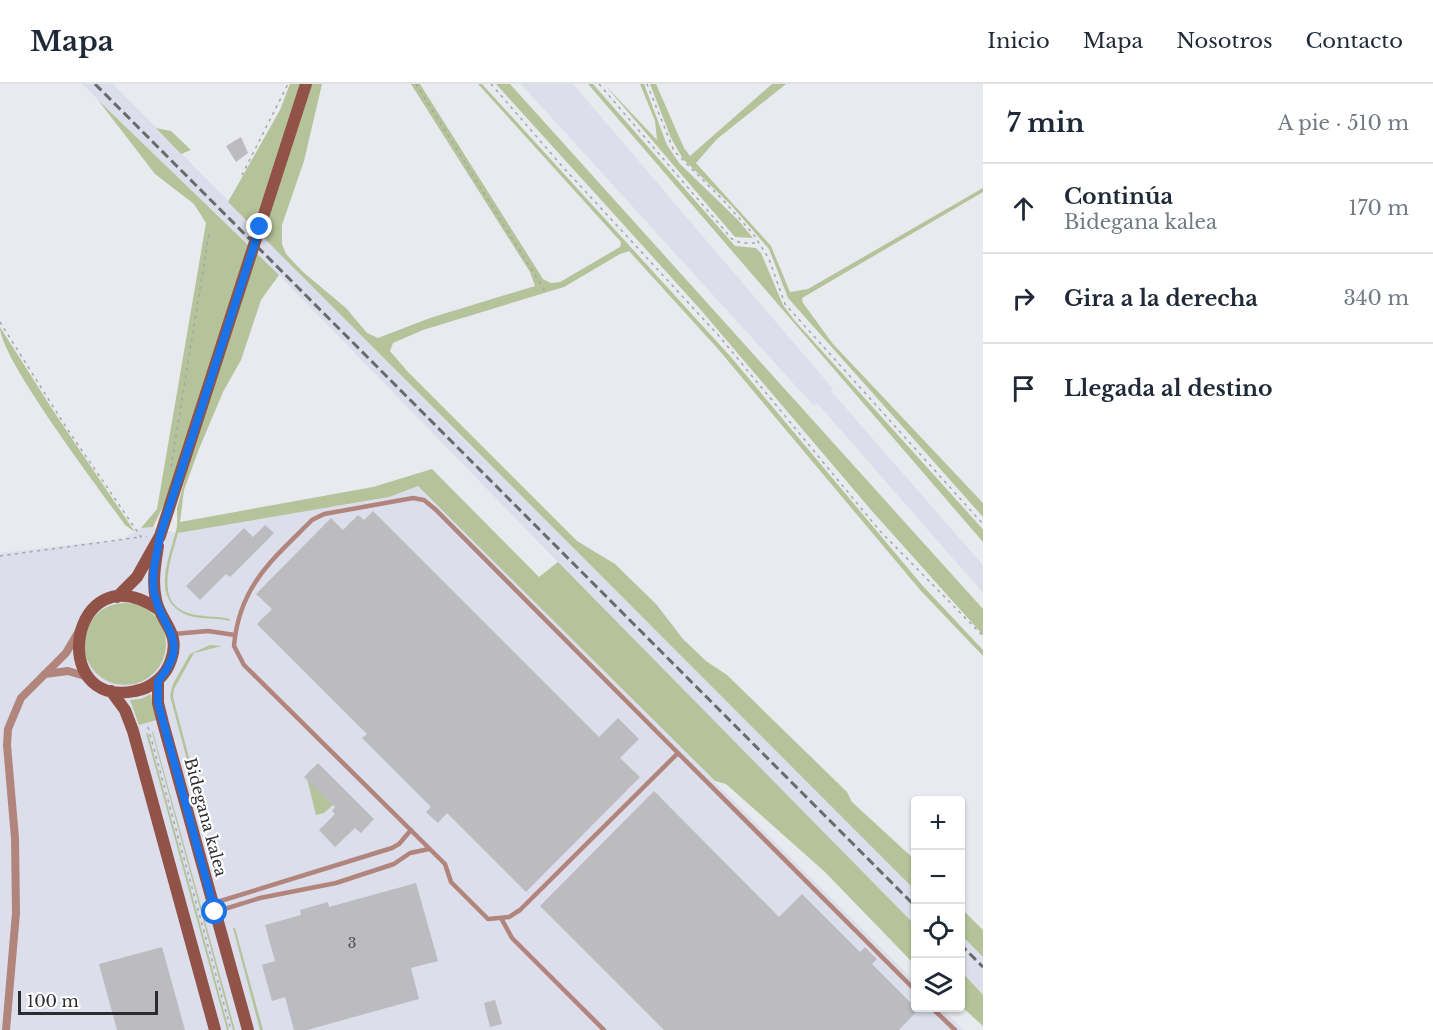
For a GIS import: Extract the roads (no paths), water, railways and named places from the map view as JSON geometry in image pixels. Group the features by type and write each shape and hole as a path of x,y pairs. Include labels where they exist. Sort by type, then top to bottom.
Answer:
{"street":[{"path":"42,675 68,671 80,673 111,691 128,693 144,690 158,681 171,659 172,634 159,609 153,577 160,536 306,84"},
{"path":"117,597 137,577 160,536"},
{"path":"6,1030 16,913 15,838 7,745 9,729 21,698 66,653 88,614 101,603 117,597 132,597 146,601 159,609"},
{"path":"80,628 78,651 86,672 93,681"},
{"name":"Bidegana kalea","path":"158,681 158,703 248,1030"},
{"path":"111,691 125,710 133,730 215,1030"}],"lane":[{"path":"678,753 520,910 501,918 488,919 452,882 444,864 244,665 234,646 248,589 312,520 324,514 385,502 413,498 424,500 678,753 911,987"},
{"path":"172,634 208,631 235,635"},
{"path":"214,908 392,848 399,844 411,830"},
{"path":"214,908 336,882 394,864 410,853 429,849"},
{"path":"501,918 512,939 604,1030"},
{"path":"936,1012 955,1030"}],"railway":[{"path":"95,84 913,904"},
{"path":"965,949 983,967"}]}
